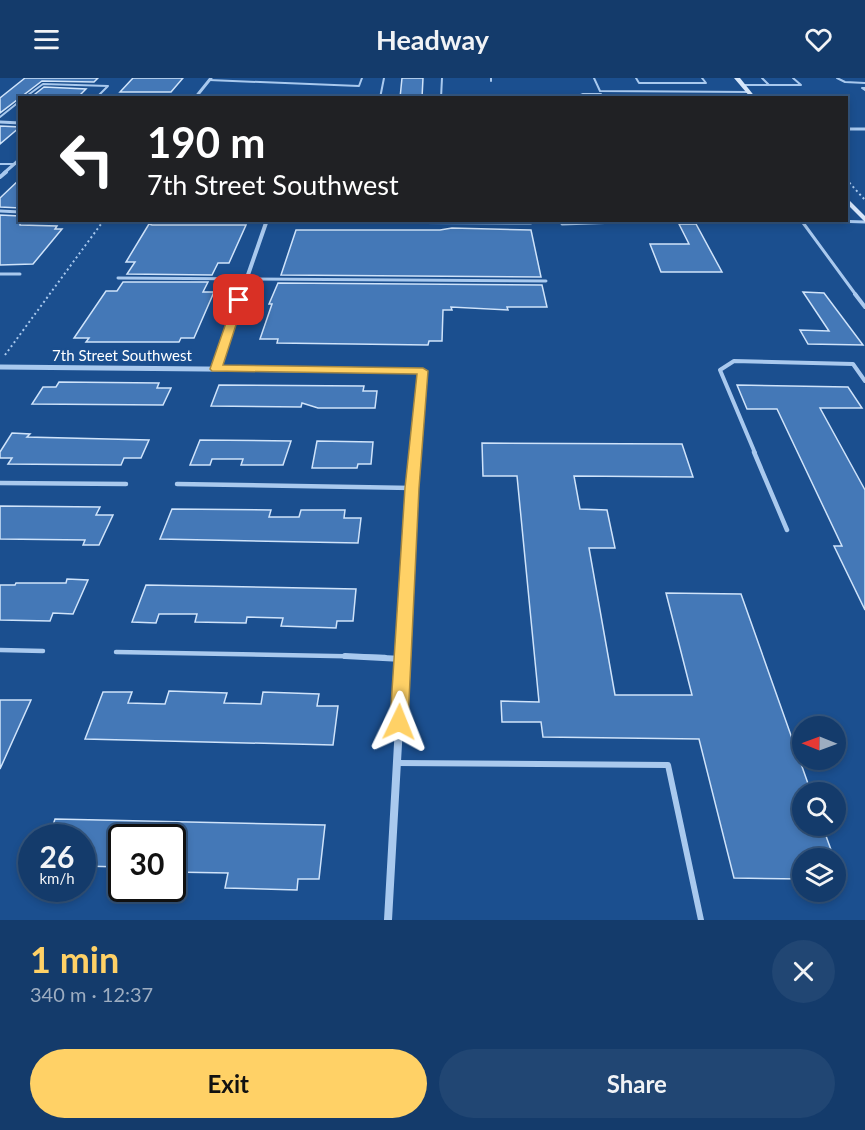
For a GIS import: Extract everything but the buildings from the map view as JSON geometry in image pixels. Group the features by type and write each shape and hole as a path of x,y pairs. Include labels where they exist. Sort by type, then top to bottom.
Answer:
{"main road":[{"path":"738,78 752,96"},
{"path":"848,201 865,221"}],"street":[{"path":"197,96 210,79"},
{"path":"0,122 18,123"},
{"path":"848,129 865,129"},
{"path":"0,177 17,164"},
{"path":"216,369 267,222"},
{"name":"7th Street Southwest","path":"0,367 423,371 412,488"},
{"path":"388,920 412,488"}],"lane":[{"path":"210,79 231,79 240,83 359,86 362,78"},
{"path":"380,96 384,78"},
{"path":"441,96 442,78"},
{"path":"594,78 600,91 749,92"},
{"path":"636,78 639,83 706,83"},
{"path":"702,78 712,92"},
{"path":"762,78 769,85"},
{"path":"743,85 801,85 793,78"},
{"path":"837,78 845,82 865,83"},
{"path":"27,96 44,84 108,86 98,96"},
{"path":"578,96 601,94"},
{"path":"0,117 18,103"},
{"path":"0,164 17,164"},
{"path":"0,212 18,212"},
{"path":"848,221 865,221"},
{"path":"399,222 531,223"},
{"path":"562,224 619,222"},
{"path":"803,222 865,307"},
{"path":"0,274 20,274"},
{"path":"118,278 546,281"},
{"path":"788,530 720,370 734,361 853,364 865,381"},
{"path":"0,483 126,484"},
{"path":"177,484 412,488"},
{"path":"0,650 43,651"},
{"path":"116,652 376,656 402,659"},
{"path":"397,763 668,765 701,920"}],"path":[{"path":"848,181 865,200"},
{"path":"0,362 104,222"}],"route":[{"path":"239,300 216,369 423,371 412,488 399,722"}]}
